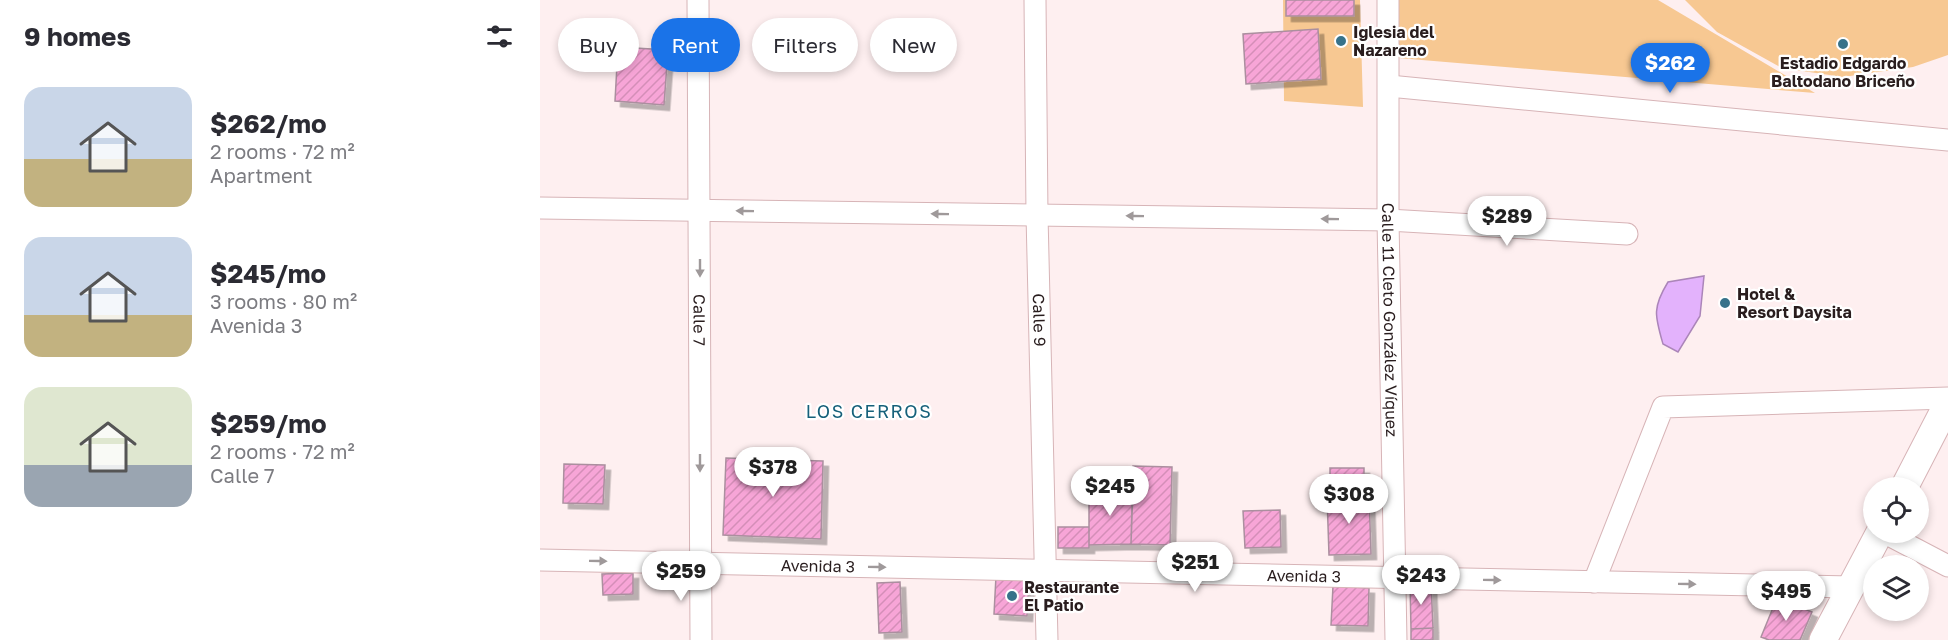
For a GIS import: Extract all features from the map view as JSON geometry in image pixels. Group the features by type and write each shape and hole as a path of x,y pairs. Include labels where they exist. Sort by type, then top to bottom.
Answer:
{"street":[{"name":"Calle 7","path":"698,0 701,640"},
{"name":"Calle 9","path":"1035,0 1037,215 1047,640"},
{"name":"Calle 11 Cleto González Víquez","path":"1388,0 1388,220 1396,640"},
{"path":"1389,86 1948,140"},
{"path":"540,208 1388,220 1627,234"},
{"path":"1594,582 1663,408 1948,398"},
{"path":"1910,477 1948,403"},
{"path":"1823,640 1876,543"},
{"path":"1903,543 1948,566"},
{"name":"Avenida 3","path":"540,560 1852,587"}],"shaded area":[{"path":"1283,0 1360,0 1363,107 1284,101"},
{"path":"1397,0 1658,0 1815,93 1398,58"},
{"name":"Estadio Edgardo Baltodano Briceño","path":"1685,0 1948,0 1948,55 1913,67 1843,77 1782,68 1717,32"},
{"path":"1704,276 1700,316 1678,352 1663,344 1656,312 1659,299 1668,282"}],"building":[{"path":"1286,0 1354,0 1354,16 1286,16"},
{"path":"1318,29 1321,79 1246,84 1243,34"},
{"path":"639,48 651,49 651,72 666,72 664,105 615,101 617,72 639,72"},
{"path":"726,458 823,461 821,539 723,535"},
{"path":"564,464 605,465 603,504 563,503"},
{"path":"1133,466 1172,467 1170,545 1131,544"},
{"path":"1330,468 1364,468 1364,486 1330,486"},
{"path":"1089,490 1133,490 1131,544 1089,545"},
{"path":"1369,495 1371,554 1329,555 1327,496"},
{"path":"1280,510 1281,547 1245,548 1243,511"},
{"path":"1058,527 1089,527 1089,548 1058,548"},
{"path":"633,573 633,594 603,595 602,574"},
{"name":"Restaurante El Patio","path":"996,576 1029,578 1027,616 994,614"},
{"path":"900,582 902,632 879,633 877,583"},
{"path":"1410,583 1431,583 1433,628 1411,629"},
{"path":"1333,586 1369,588 1368,626 1331,625"},
{"path":"1777,598 1812,612 1800,640 1769,640 1761,637"},
{"path":"1433,628 1433,640 1411,640 1411,629"}],"place":[{"name":"Iglesia del Nazareno","path":"1341,41"},
{"name":"Estadio Edgardo Baltodano Briceño","path":"1843,44"},
{"name":"Hotel & Resort Daysita","path":"1725,303"},
{"name":"Restaurante El Patio","path":"1012,596"}],"district":[{"name":"LOS CERROS","path":"869,411"}]}
